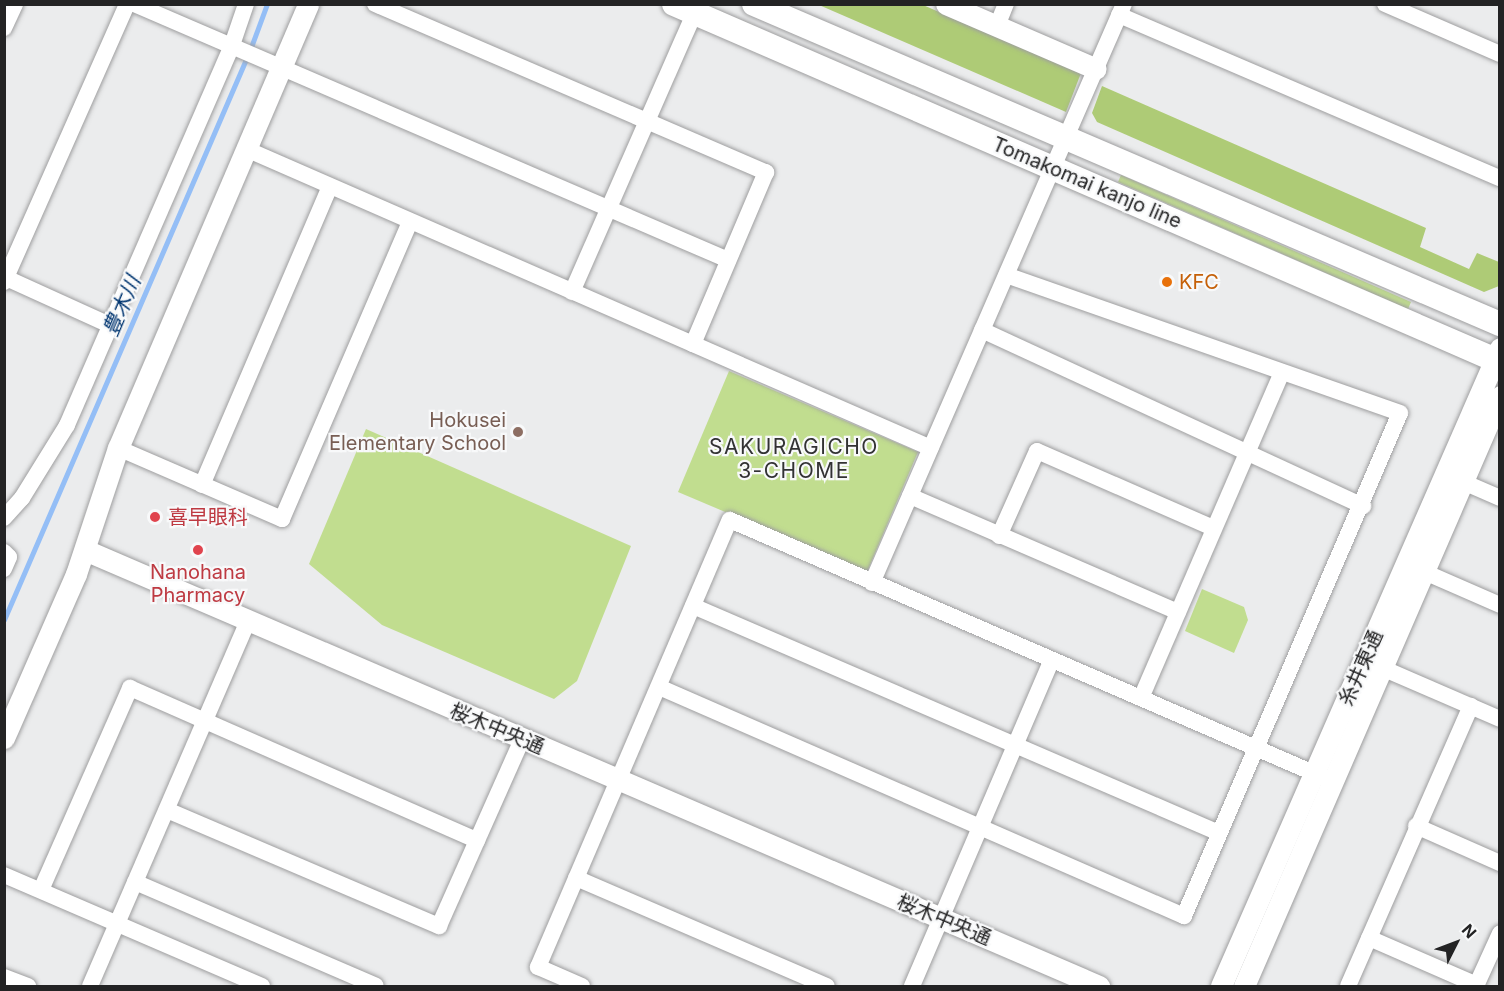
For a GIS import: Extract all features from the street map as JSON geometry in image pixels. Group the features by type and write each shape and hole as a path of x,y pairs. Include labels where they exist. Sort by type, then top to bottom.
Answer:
{"main road":[{"name":"Tomakomai kanjo line","path":"754,4 1500,324"},
{"name":"Tomakomai kanjo line","path":"689,8 1053,168 1498,357"}],"street":[{"path":"4,28 15,4"},
{"path":"110,325 5,279 127,4"},
{"path":"134,4 610,207 728,260"},
{"path":"4,518 67,425 236,47 246,4"},
{"path":"4,738 85,550 118,448 308,4"},
{"path":"375,4 766,172 693,344"},
{"path":"946,4 1096,69"},
{"path":"997,26 1006,4"},
{"path":"1385,4 1500,54"},
{"path":"572,292 646,122 689,8"},
{"path":"872,583 1121,10 1500,178"},
{"path":"246,149 931,448"},
{"path":"202,485 330,187"},
{"path":"118,448 282,519 410,222"},
{"path":"659,687 1184,915 1363,506 1400,413 1006,275"},
{"path":"982,330 1363,506"},
{"name":"糸井東通","path":"1221,987 1323,777 1416,568 1453,478 1498,357"},
{"path":"1141,698 1282,372"},
{"name":"糸井東通","path":"1453,478 1500,396"},
{"path":"999,536 1037,451 1213,528"},
{"path":"1453,478 1500,498"},
{"path":"910,496 1179,612"},
{"path":"582,987 538,967 730,520 1323,777"},
{"name":"桜木中央通","path":"85,550 1099,987"},
{"path":"4,552 9,558 4,569"},
{"path":"1416,568 1500,605"},
{"path":"693,606 1219,833"},
{"path":"90,987 248,621"},
{"path":"912,987 1052,660"},
{"path":"1372,664 1500,719"},
{"path":"41,890 130,688 477,840"},
{"path":"1348,987 1416,826 1471,706"},
{"path":"167,810 439,926 522,740"},
{"name":"糸井東通","path":"1244,987 1323,777"},
{"path":"1416,826 1500,863"},
{"path":"4,875 262,987"},
{"path":"576,879 827,987"},
{"path":"135,882 376,987"},
{"path":"1369,938 1476,986 1497,944"},
{"path":"4,976 28,987"}],"green space":[{"path":"819,5 923,5 1081,73 1066,112"},
{"path":"1102,86 1426,228 1420,247 1469,269 1477,253 1499,262 1499,286 1484,292 1097,122 1092,113"},
{"path":"1121,175 1411,302 1408,309 1118,182"},
{"path":"729,371 918,452 867,572 678,492"},
{"path":"366,429 631,546 577,681 554,699 382,625 309,564"},
{"path":"1202,589 1244,607 1248,620 1234,653 1185,631"}],"waterway":[{"name":"豊木川","path":"250,50 267,4"},
{"name":"豊木川","path":"4,620 247,57"}],"place":[{"name":"KFC","path":"1167,282"},
{"name":"Hokusei Elementary School","path":"518,432"},
{"name":"喜早眼科","path":"155,517"},
{"name":"Nanohana Pharmacy","path":"198,550"}],"district":[{"name":"SAKURAGICHO 3-CHOME","path":"794,459"}]}
